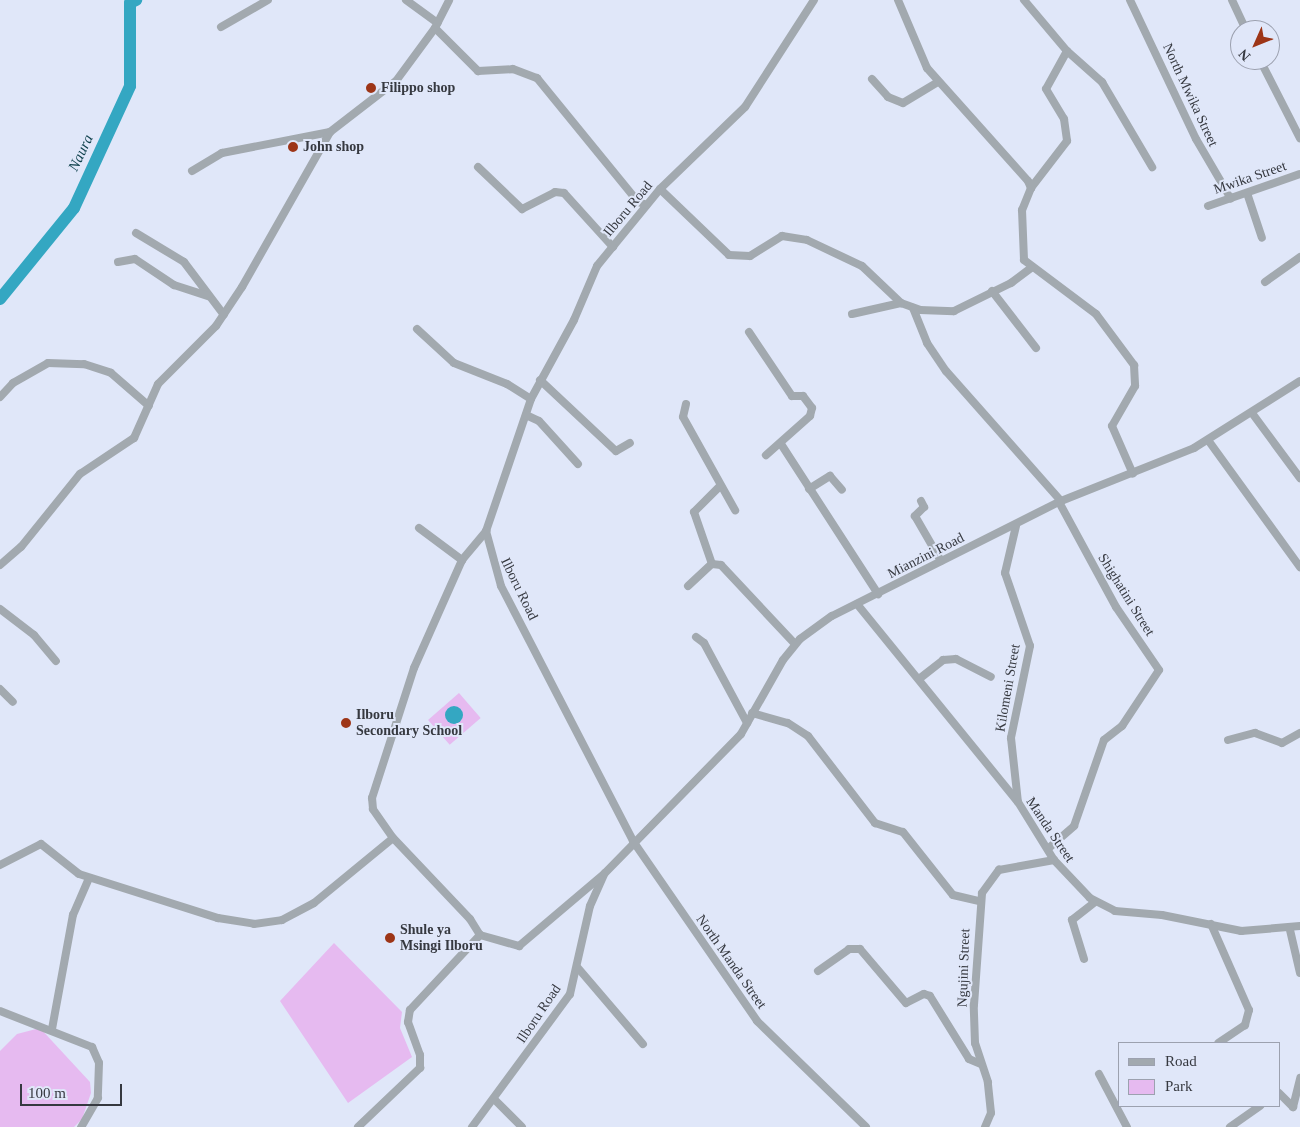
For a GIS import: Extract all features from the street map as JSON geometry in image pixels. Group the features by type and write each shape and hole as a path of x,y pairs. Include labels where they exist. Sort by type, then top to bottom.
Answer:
{"street":[{"path":"221,26 268,0"},
{"path":"406,0 437,26 478,72 513,69 537,78 638,202 647,205"},
{"path":"0,565 21,547 80,474 130,443 142,428 149,406 166,373 224,315 330,132 396,81 437,26 449,0"},
{"name":"Ilboru Road","path":"472,1127 496,1100 570,994 578,968 590,906 605,873 633,841 501,586 486,531 531,399 574,320 597,266 660,189 745,107 814,0"},
{"path":"898,0 922,60 938,82 1031,188"},
{"path":"1024,0 1067,50 1102,82 1152,167"},
{"name":"North Mwika Street","path":"1130,0 1196,140 1231,199"},
{"path":"1232,0 1241,20"},
{"path":"1067,50 1046,89 1064,119 1067,141 1031,188 1022,210 1026,238 1022,256 1031,268 1082,300 1134,365 1135,386 1112,426 1133,474"},
{"path":"1265,70 1300,138"},
{"path":"872,79 888,97 903,103 913,101 938,82"},
{"path":"192,171 222,153 330,132"},
{"path":"478,167 522,209 555,192 564,193 613,247"},
{"name":"Mwika Street","path":"1208,206 1300,174"},
{"path":"660,189 729,254 750,256 782,236 807,240 862,266 901,303 913,308 954,311 1031,268"},
{"path":"1247,193 1262,238"},
{"path":"136,233 184,262 224,315"},
{"path":"1265,282 1300,257"},
{"path":"118,262 135,260 174,285 208,296"},
{"path":"992,291 1036,348"},
{"path":"852,314 901,303"},
{"path":"913,308 942,366 1060,502"},
{"path":"417,329 454,363 507,384 531,399"},
{"path":"748,332 792,396 803,396 812,408 781,444 766,455"},
{"path":"0,397 46,364 84,364 111,373 149,406"},
{"path":"540,380 616,451 630,443"},
{"name":"Mianzini Road","path":"633,841 728,749 795,644 832,616 941,561 1016,526 1060,502 1133,474 1208,440 1300,381"},
{"path":"686,404 683,417 735,510"},
{"path":"1252,413 1300,478"},
{"path":"526,415 578,464"},
{"path":"1208,440 1300,566"},
{"path":"781,444 878,594"},
{"path":"809,489 826,476 842,490"},
{"path":"720,486 694,509 712,564 728,572 795,644"},
{"path":"920,501 924,508 915,516 941,561"},
{"name":"Shighatini Street","path":"1050,847 1074,826 1104,740 1122,726 1159,670 1116,607 1060,502"},
{"name":"Kilomeni Street","path":"1016,526 1005,573 1030,646 1012,738 1018,802"},
{"path":"419,528 462,560"},
{"path":"486,531 462,560 414,668 374,792 373,809 393,838 470,919 480,935 519,946 605,873"},
{"path":"688,586 712,564"},
{"name":"Manda Street","path":"858,604 919,679 1002,789 1018,802 1050,847 1054,860 1095,902 1115,911 1211,924 1242,931 1290,930 1300,926"},
{"path":"0,609 34,635 56,661"},
{"path":"696,637 704,643 747,722"},
{"path":"919,679 944,660 974,665 991,677"},
{"path":"0,688 13,702"},
{"path":"752,713 788,723 808,736 875,823 903,832 953,895 980,901"},
{"path":"1228,740 1255,733 1282,743 1300,734"},
{"path":"0,866 41,844 70,869 89,878 218,918 270,923 300,912 333,891 393,838"},
{"name":"North Manda Street","path":"633,841 757,1021 866,1127"},
{"name":"Ngujini Street","path":"985,1127 991,1112 980,1064 974,1005 980,901 984,884 999,870 1054,860"},
{"path":"52,1029 73,915 89,878"},
{"path":"1084,959 1072,920 1095,902"},
{"path":"1211,924 1249,1010 1245,1025 1220,1042"},
{"path":"1290,930 1300,973"},
{"path":"358,1127 420,1068 420,1054 408,1022 410,1010 480,935"},
{"path":"818,970 849,949 860,949 906,1003 924,994 930,996 965,1054 980,1064"},
{"path":"578,968 644,1044"},
{"path":"0,1011 87,1043 98,1064 98,1098 81,1127"},
{"path":"1098,1074 1127,1127"},
{"path":"1280,1094 1294,1105 1300,1078"},
{"path":"496,1100 522,1127"},
{"path":"1230,1127 1259,1107"}],"green space":[{"path":"459,693 481,718 450,745 428,720"},
{"path":"334,943 402,1012 400,1028 412,1057 348,1103 280,1001"},
{"path":"40,1028 90,1082 91,1093 82,1119 74,1127 0,1127 0,1051 17,1034"}],"water":[{"path":"454,706 460,709 463,715 460,721 454,724 448,721 445,715 448,709"}],"waterway":[{"name":"Naura","path":"0,299 74,208 130,86 130,3 136,0"}],"place":[{"name":"Filippo shop","path":"371,88"},
{"name":"John shop","path":"293,147"},
{"name":"Ilboru Secondary School","path":"346,723"},
{"name":"Shule ya Msingi Ilboru","path":"390,938"}]}
